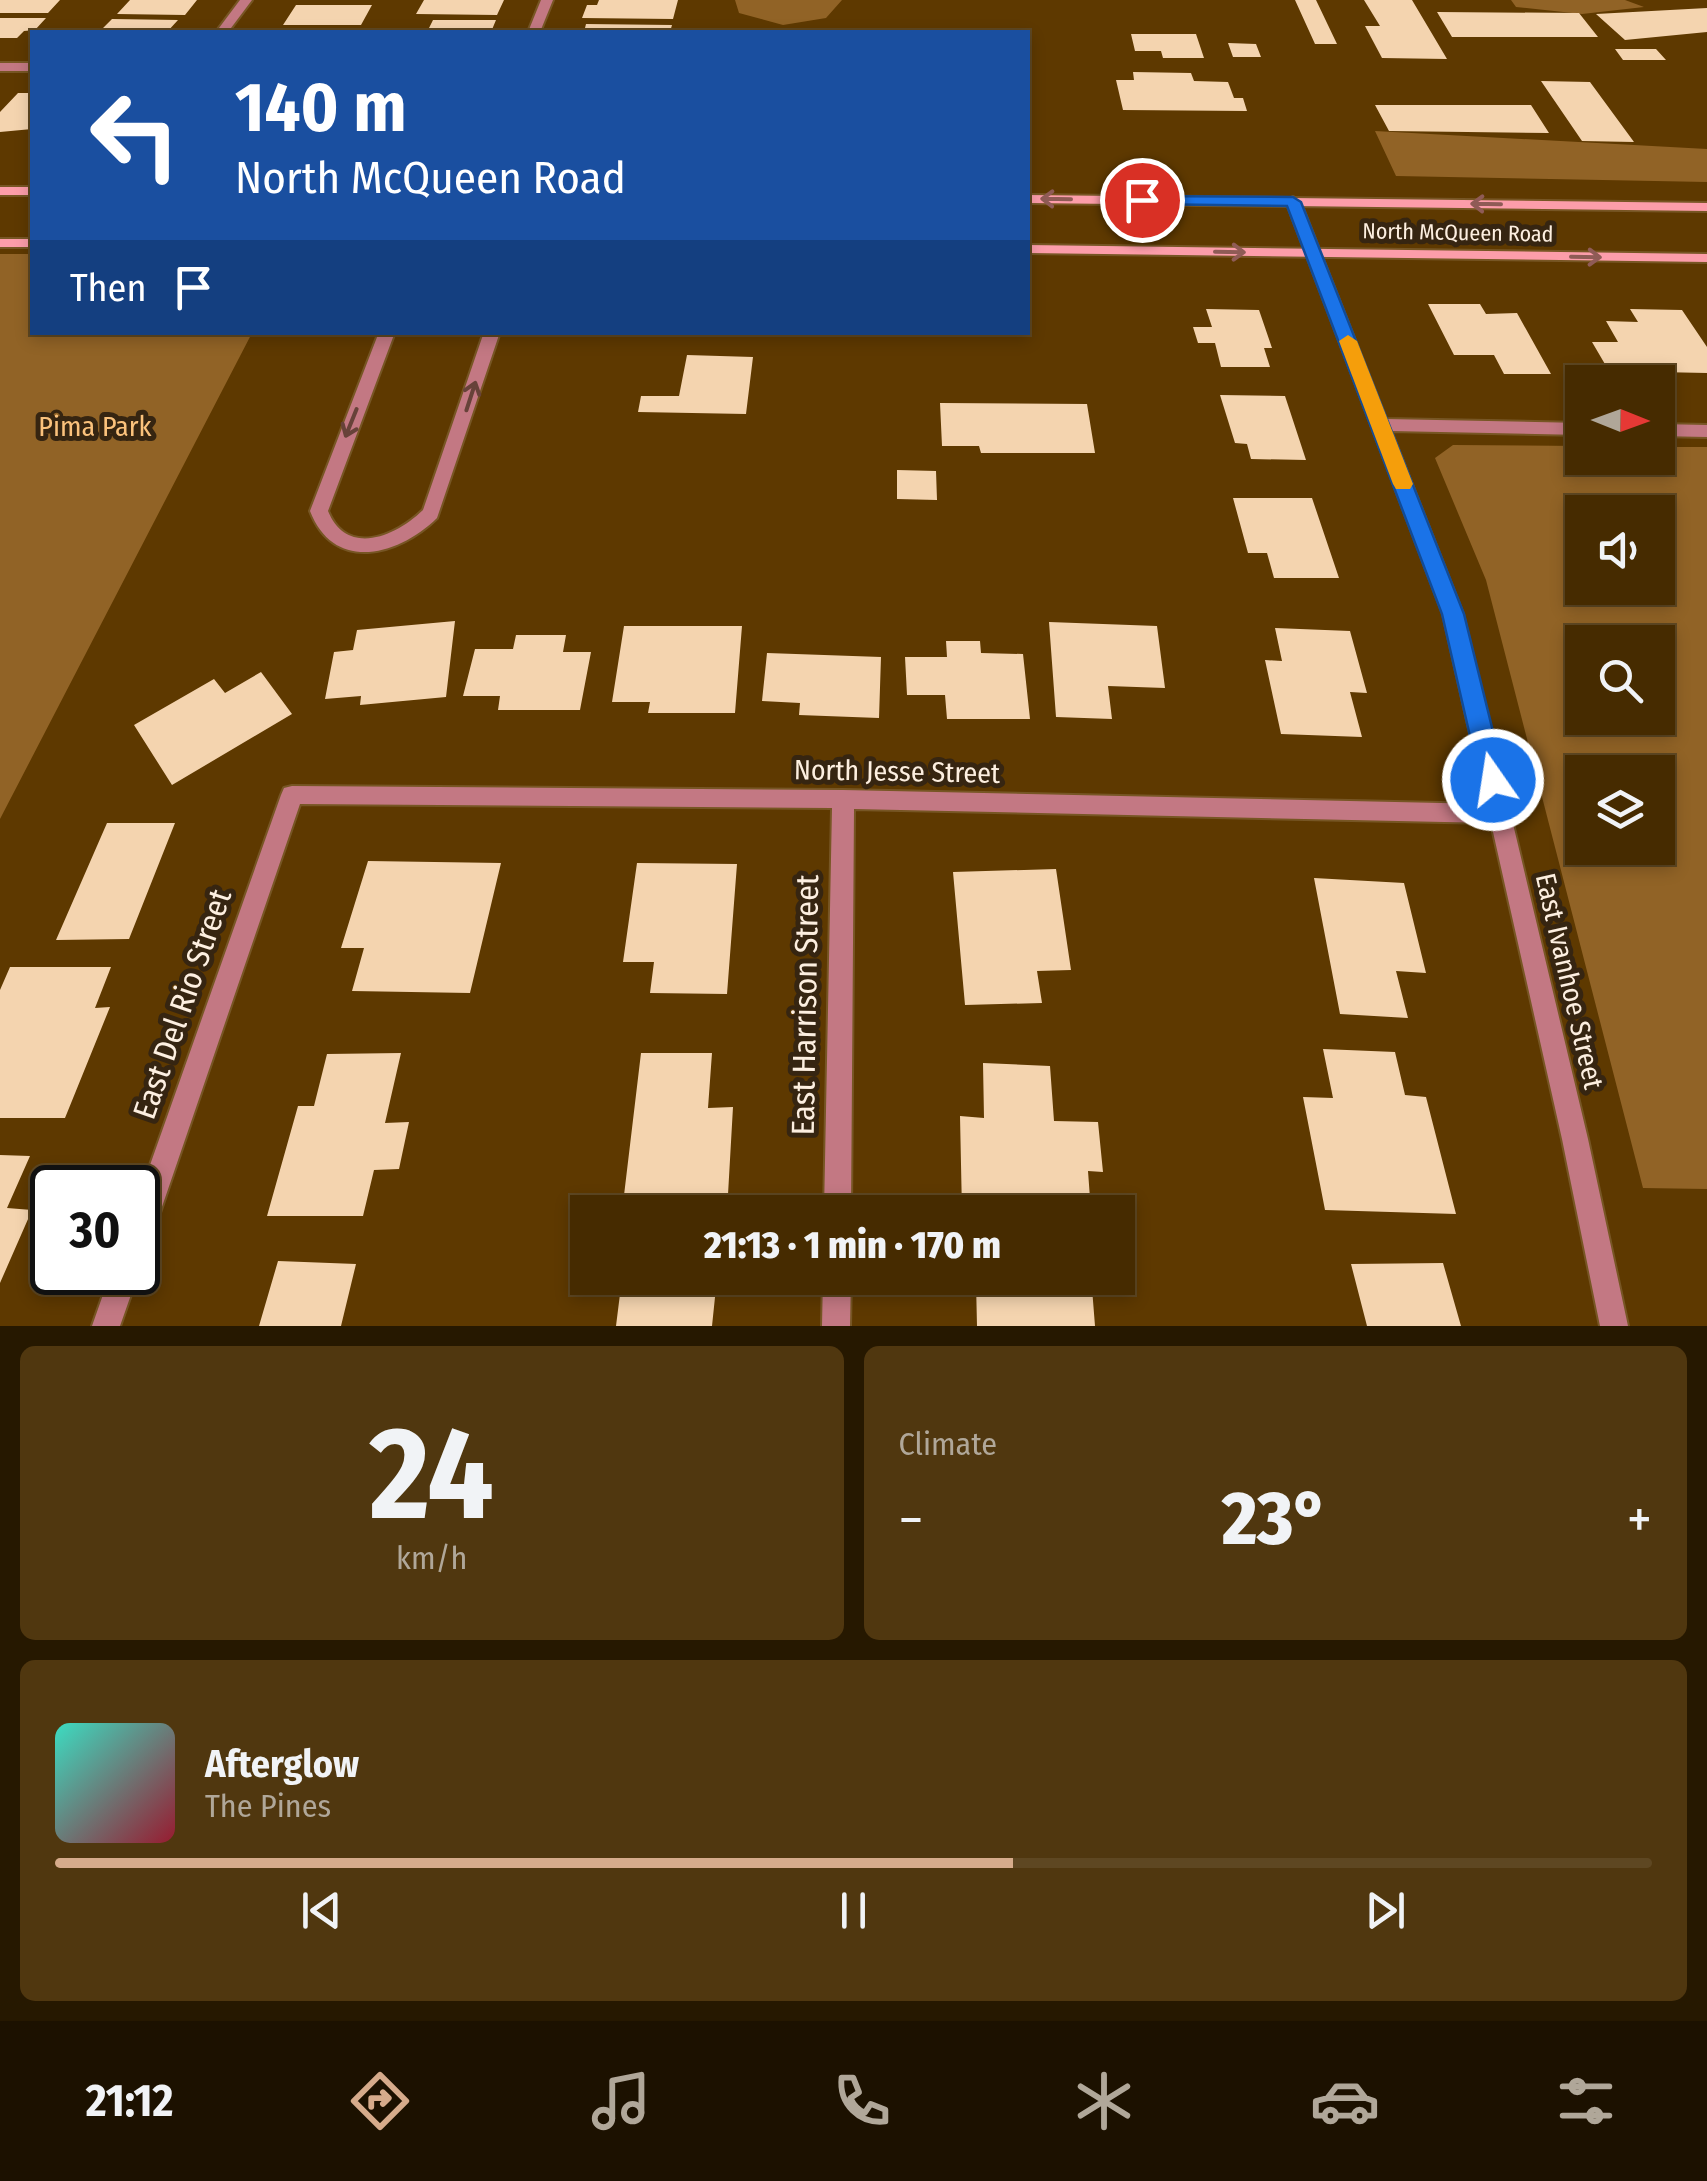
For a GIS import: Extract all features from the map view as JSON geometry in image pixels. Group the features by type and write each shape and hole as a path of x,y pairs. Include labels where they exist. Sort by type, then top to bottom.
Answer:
{"main road":[{"path":"0,191 30,190"},
{"name":"North McQueen Road","path":"1030,198 1707,207"},
{"path":"0,243 30,243"},
{"name":"North McQueen Road","path":"1030,250 1707,258"}],"street":[{"path":"224,30 246,0"},
{"path":"535,30 547,0"},
{"path":"0,67 30,67"},
{"name":"East Ivanhoe Street","path":"1293,202 1453,614 1614,1326"},
{"path":"386,335 318,512 322,528 330,538 349,544 392,542 421,526 431,513 491,335"},
{"path":"1380,425 1565,429"},
{"path":"1675,430 1707,431"},
{"name":"North Jesse Street","path":"292,795 843,799 1501,814"},
{"name":"East Del Rio Street","path":"160,1173 292,795"},
{"name":"East Harrison Street","path":"838,1195 843,799"},
{"path":"106,1326 117,1295"},
{"path":"836,1295 836,1326"}],"green space":[{"path":"735,0 842,0 826,18 783,25 739,13"},
{"path":"1511,0 1625,0 1644,7 1582,14 1516,7"},
{"path":"1375,131 1707,149 1707,182 1396,176"},
{"name":"Pima Park","path":"0,254 30,254 30,335 251,335 0,819"},
{"path":"1453,445 1565,446 1565,475 1675,475 1675,447 1707,447 1707,1189 1643,1188 1486,580 1435,458"}],"building":[{"path":"0,0 60,0 48,13 0,13"},
{"path":"130,0 197,0 185,15 117,14"},
{"path":"424,0 504,0 497,15 416,14"},
{"path":"599,0 678,0 673,19 582,18 587,5 597,5"},
{"path":"1295,0 1316,0 1337,44 1315,44"},
{"path":"1364,0 1412,0 1447,59 1382,58 1365,26 1380,26"},
{"path":"296,5 372,5 361,25 283,25"},
{"path":"1707,8 1707,32 1625,40 1596,14"},
{"path":"1437,12 1579,13 1598,37 1452,37"},
{"path":"0,18 46,18 35,30 24,31 17,38 0,38"},
{"path":"112,19 178,20 169,30 101,30"},
{"path":"433,20 496,20 492,30 428,30"},
{"path":"586,24 672,25 671,30 584,30"},
{"path":"1131,34 1196,34 1204,58 1163,58 1161,51 1135,51"},
{"path":"1228,43 1256,44 1261,57 1233,57"},
{"path":"1615,49 1656,49 1666,60 1623,60"},
{"path":"1133,72 1191,73 1194,81 1228,82 1234,98 1243,98 1247,111 1123,110 1116,80 1134,80"},
{"path":"1541,81 1590,82 1634,142 1582,141"},
{"path":"18,93 30,93 30,129 0,132 0,112"},
{"path":"1375,105 1531,105 1549,133 1389,131"},
{"path":"1428,304 1480,304 1486,314 1517,313 1551,374 1504,374 1494,355 1454,355"},
{"path":"1206,309 1259,310 1272,348 1264,348 1270,367 1221,367 1215,343 1198,343 1193,327 1212,327"},
{"path":"1630,309 1682,310 1707,347 1707,373 1675,372 1675,365 1605,365 1592,342 1618,342 1606,321 1638,322"},
{"path":"687,355 753,357 746,414 638,412 641,396 679,396"},
{"path":"1220,395 1285,396 1306,460 1251,459 1247,444 1235,443"},
{"path":"940,403 1087,404 1095,453 981,453 979,446 942,446"},
{"path":"897,470 936,471 937,500 897,499"},
{"path":"1233,498 1312,498 1339,578 1274,578 1267,553 1248,553"},
{"path":"455,621 446,697 360,705 361,696 325,699 334,652 353,650 357,630"},
{"path":"1049,622 1157,626 1165,688 1108,686 1112,719 1056,717"},
{"path":"624,626 742,626 735,713 648,713 650,702 612,702"},
{"path":"1275,628 1350,631 1367,693 1350,692 1362,737 1281,734 1265,660 1282,661"},
{"path":"516,635 566,635 563,652 591,652 580,710 498,710 500,696 463,696 475,649 513,649"},
{"path":"946,641 980,641 981,653 1023,654 1030,719 947,719 945,695 907,695 905,657 947,657"},
{"path":"767,653 881,657 879,718 799,715 800,703 762,701"},
{"path":"261,672 292,714 172,785 134,725 214,679 225,693"},
{"path":"107,823 175,823 129,939 56,940"},
{"path":"368,861 501,863 470,993 352,991 364,948 341,948"},
{"path":"637,863 737,864 727,994 650,993 654,962 623,962"},
{"path":"1056,869 1071,970 1037,971 1042,1003 965,1005 953,872"},
{"path":"1314,878 1404,883 1426,973 1396,971 1408,1018 1340,1014"},
{"path":"10,967 111,967 95,1008 110,1007 65,1118 0,1118 0,990"},
{"path":"1323,1049 1395,1052 1405,1095 1426,1097 1456,1214 1325,1210 1303,1097 1333,1098"},
{"path":"401,1053 385,1123 409,1122 399,1169 374,1170 363,1216 267,1216 298,1106 314,1106 327,1054"},
{"path":"641,1053 712,1053 708,1108 733,1107 728,1195 624,1195"},
{"path":"983,1063 1050,1066 1054,1121 1098,1122 1103,1172 1088,1171 1090,1195 962,1195 960,1116 984,1118"},
{"path":"0,1155 30,1156 7,1208 30,1210 30,1215 0,1283"},
{"path":"278,1261 356,1264 341,1326 259,1326"},
{"path":"1443,1263 1461,1326 1367,1326 1351,1264"},
{"path":"620,1295 715,1295 712,1326 616,1326"},
{"path":"976,1295 1093,1295 1095,1326 977,1326"}],"slow traffic":[{"path":"1348,341 1403,484"}],"route":[{"path":"1142,200 1293,202 1453,614 1493,780"}]}
